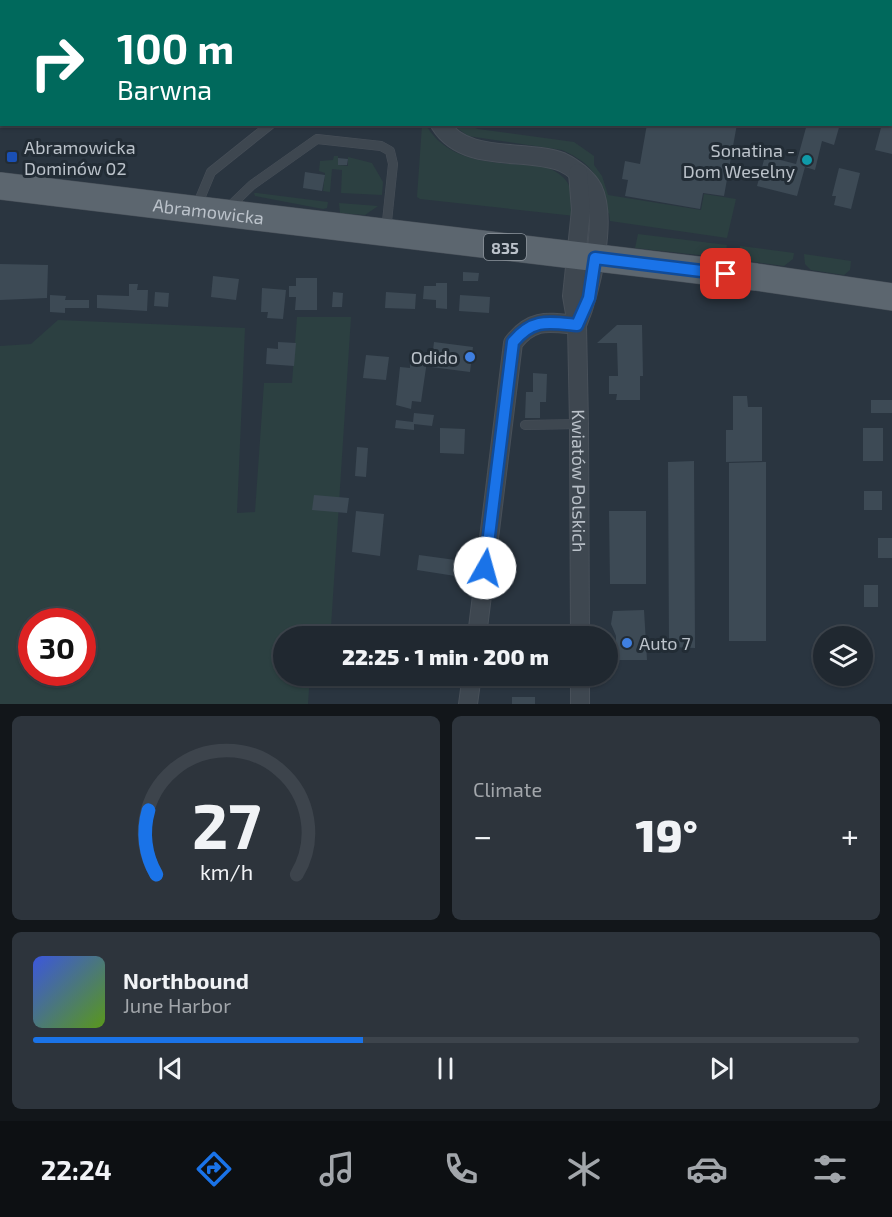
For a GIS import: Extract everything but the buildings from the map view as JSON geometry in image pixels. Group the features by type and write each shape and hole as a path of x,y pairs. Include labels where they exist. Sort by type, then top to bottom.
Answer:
{"main road":[{"name":"Abramowicka","path":"0,186 585,256"},
{"name":"835","path":"585,256 892,297"}],"street":[{"name":"Kwiatów Polskich","path":"441,126 448,135 462,145 557,160 578,173 582,199 585,256 572,296 577,325 580,626"},
{"path":"478,626 513,342 524,330 538,324 577,325"},
{"path":"468,704 470,686"},
{"path":"580,686 580,704"}],"lane":[{"path":"195,210 211,172 268,126"},
{"path":"222,213 248,189 308,144 327,139 381,146 390,151 393,164 386,233"},
{"path":"525,425 579,424"}],"green space":[{"path":"422,126 427,126 436,139 449,149 463,155 496,163 546,167 555,171 566,180 569,186 575,216 420,199 417,197"},
{"path":"454,126 471,126 478,129 574,142 594,156 594,165 602,176 608,195 701,210 704,194 736,199 727,238 610,221 609,213 604,213 598,182 589,167 582,161 562,150 468,136"},
{"path":"334,156 338,156 338,165 348,166 348,157 372,163 383,182 382,195 341,193 342,170 332,169 330,192 323,191 325,173 319,171 320,161 333,160"},
{"path":"254,193 328,202 327,208 323,209 255,196"},
{"path":"339,203 378,206 365,215 340,213"},
{"path":"638,234 727,245 726,250 717,257 635,248"},
{"path":"740,246 794,253 793,259 784,266 747,261 739,253"},
{"path":"804,254 851,261 850,270 844,275 811,270 805,264"},
{"path":"297,317 351,317 331,626 273,626 273,686 309,686 308,704 0,704 0,346 31,344 58,320 245,328 237,513 255,512 264,383 292,383"}],"place":[{"name":"Abramowicka Dominów 02","path":"12,157"},
{"name":"Sonatina - Dom Weselny","path":"807,160"},
{"name":"Odido","path":"470,357"},
{"name":"Auto 7","path":"627,643"}],"route":[{"path":"485,568 513,342 524,330 538,324 548,322 577,325 589,298 595,258 726,274"}]}
